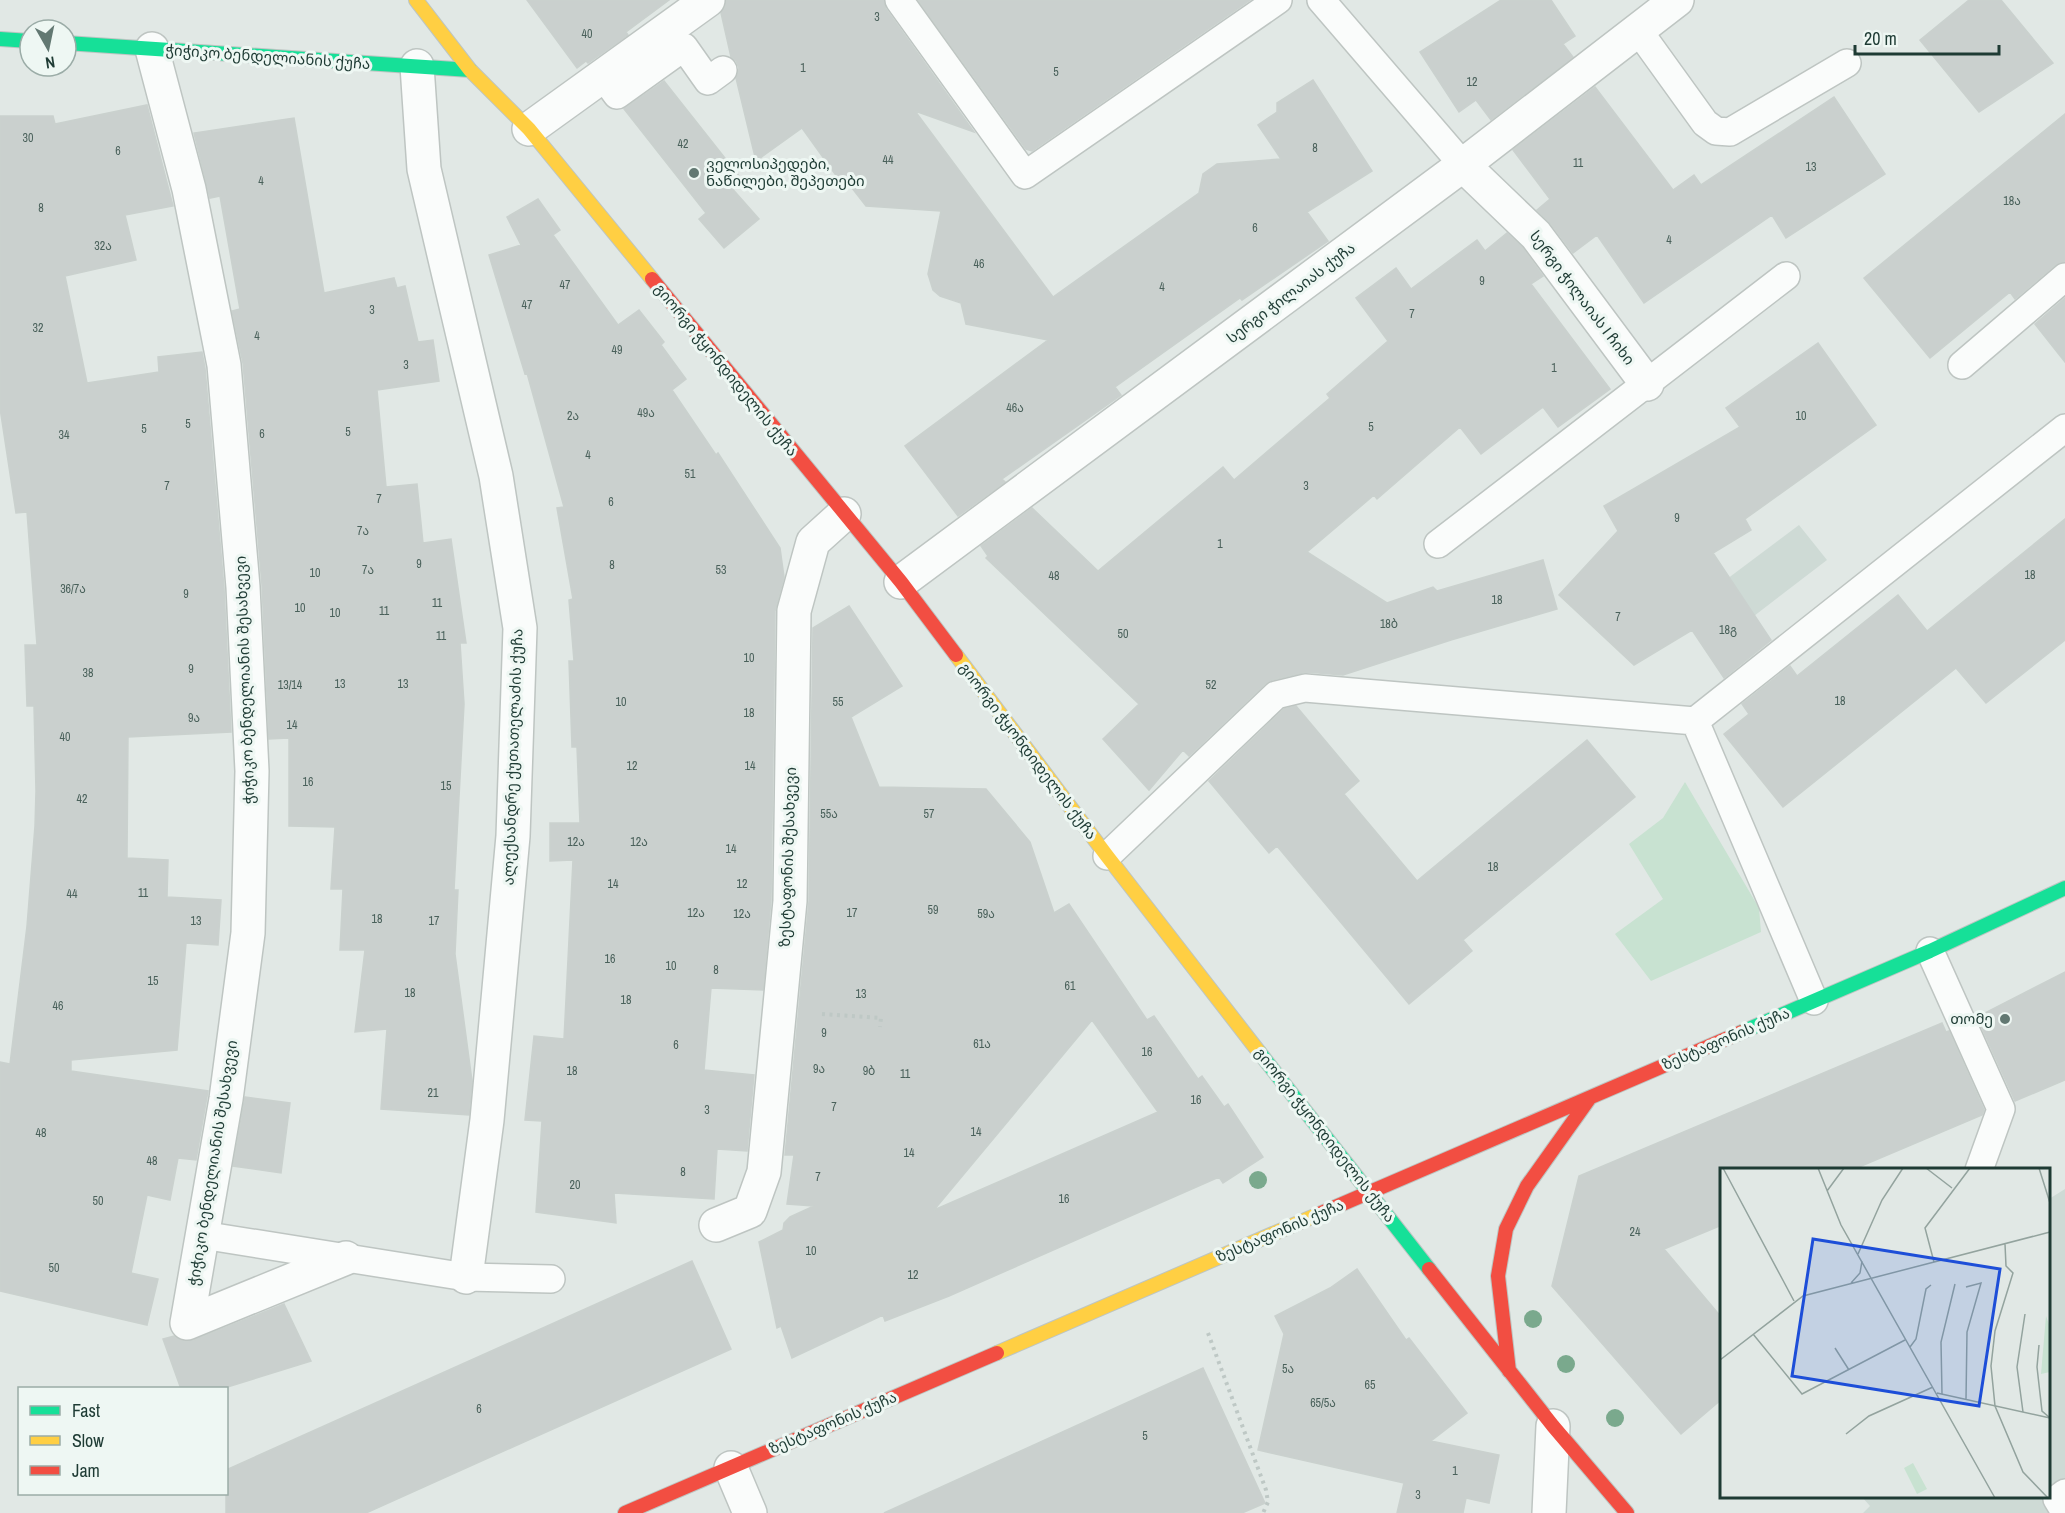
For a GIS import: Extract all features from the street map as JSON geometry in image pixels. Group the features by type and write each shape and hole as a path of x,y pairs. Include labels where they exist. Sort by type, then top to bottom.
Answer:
{"street":[{"name":"გიორგი ჭყონდიდელის ქუჩა","path":"416,0 470,70 529,129 902,582 1107,856 1509,1371 1627,1513"},
{"path":"529,129 708,0"},
{"name":"სერგი ჭილაიას ქუჩა","path":"902,582 1463,165 1677,0"},
{"path":"0,39 18,40"},
{"name":"ჭიჭიკო ბენდელიანის ქუჩა","path":"78,44 470,70"},
{"name":"ჭიჭიკო ბენდელიანის შესახვევი","path":"152,49 189,189 224,365 243,587 252,771 248,933 226,1100 187,1323 346,1258"},
{"name":"ალექსანდრე ქუთათელაძის ქუჩა","path":"417,66 424,169 496,476 520,628 513,836 487,1120 466,1277"},
{"name":"სერგი ჭილაიას I ჩიხი","path":"1463,165 1536,235 1647,384"},
{"name":"ზესტაფონის შესახვევი","path":"716,1225 750,1211 764,1172 790,901 794,611 813,542 844,514"},
{"name":"ზესტაფონის ქუჩა","path":"625,1513 1930,951 2065,888"},
{"path":"1509,1371 1498,1276 1506,1229 1527,1186 1590,1098"},
{"path":"1549,1513 1553,1426"},
{"path":"731,1468 750,1513"}],"lane":[{"path":"899,0 1025,176 1278,0"},
{"path":"1321,0 1463,165"},
{"path":"1638,30 1705,123 1716,131 1730,132 1847,63"},
{"path":"603,76 616,95 684,47 708,81 723,70"},
{"path":"1438,544 1786,276"},
{"path":"1962,365 2065,277"},
{"path":"1107,856 1276,695 1305,687 1695,721 2065,428"},
{"path":"1695,721 1814,1001"},
{"path":"1930,951 2001,1109 1980,1168"},
{"path":"202,1235 466,1277 551,1279"},
{"path":"2065,1493 2056,1500 2065,1512"}],"path":[{"path":"780,1010 881,1018 880,1027"},
{"path":"1208,1333 1266,1490 1268,1502 1263,1513"}],"shaded area":[{"path":"1799,525 1827,560 1754,616 1727,579"},
{"path":"2065,1189 2065,1513 1863,1513 1870,1506 1863,1498 2050,1498 2050,1198"}],"green space":[{"path":"1685,782 1759,908 1761,932 1651,981 1615,934 1663,899 1629,844 1663,818"}],"building":[{"path":"527,0 669,0 626,32 628,35 577,68"},
{"path":"726,0 884,0 886,9 974,132 915,111 1053,297 1199,193 1203,174 1217,164 1281,159 1258,125 1277,112 1277,103 1313,80 1372,171 1307,212 1328,241 1242,300 1240,298 1115,387 1121,395 1002,479 1005,482 958,516 905,446 1048,340 966,324 961,303 940,296 933,290 928,274 941,211 866,206 852,188 843,185 802,128 756,161 736,78 739,68 731,57 721,13"},
{"path":"918,0 1250,0 1032,151 1026,149"},
{"path":"1501,0 1551,0 1575,36 1563,44 1573,57 1491,120 1476,100 1459,112 1420,52"},
{"path":"1969,0 2001,0 2053,63 1979,112 1920,40"},
{"path":"664,81 740,177 729,185 759,219 724,248 699,219 706,213 624,109"},
{"path":"1595,87 1673,190 1694,175 1701,185 1834,97 1885,174 1786,238 1772,215 1644,303 1597,235 1573,253 1537,210 1550,199 1513,150"},
{"path":"147,105 173,206 125,215 136,260 65,276 87,383 159,372 158,357 202,352 224,588 231,732 128,737 127,858 168,860 167,897 221,900 218,945 186,943 177,1050 71,1060 71,1071 208,1091 196,1160 178,1158 170,1200 147,1195 131,1273 158,1279 147,1325 0,1291 0,1062 10,1064 27,926 36,791 34,706 27,706 25,645 37,645 27,512 16,513 0,408 0,116 53,116 55,124"},
{"path":"2065,114 2065,262 2055,265 2015,299 2010,292 1930,358 1864,278"},
{"path":"294,118 324,293 394,278 397,288 405,286 418,342 433,340 439,381 377,390 386,487 417,484 423,543 451,539 466,643 460,643 464,704 454,890 458,890 455,954 472,1081 469,1115 381,1109 387,1029 355,1032 365,950 340,950 343,889 331,889 335,827 289,826 289,738 269,739 262,585 243,363 232,311 240,309 220,196 210,198 194,133"},
{"path":"538,199 560,230 553,235 618,325 639,310 664,342 661,345 686,379 672,390 716,455 718,453 780,548 784,577 775,611 771,900 763,990 711,988 704,1070 754,1075 747,1151 717,1149 714,1199 614,1193 616,1223 536,1212 542,1121 525,1120 534,1036 564,1039 573,860 550,861 550,823 580,823 577,747 572,747 569,661 574,661 569,600 573,599 557,508 564,507 527,373 525,374 489,255 521,245 507,217"},
{"path":"1507,233 1522,247 1543,276 1531,284 1610,389 1558,427 1543,407 1481,454 1460,427 1377,499 1374,495 1307,552 1387,603 1433,587 1437,591 1543,560 1557,609 1343,675 1306,672 1272,680 1189,756 1183,750 1149,790 1103,739 1139,704 986,558 988,556 981,546 1032,508 1098,571 1223,467 1234,480 1330,398 1327,394 1388,341 1356,298 1396,268 1411,289 1477,240 1485,251"},
{"path":"2065,298 2065,362 2035,324"},
{"path":"1818,343 1876,425 1745,519 1751,530 1713,553 1771,640 1724,678 1692,630 1634,665 1559,595 1618,531 1604,506 1740,427 1726,408"},
{"path":"2065,519 2065,640 1986,703 1956,668 1783,807 1724,734 1749,714 1742,704 1790,666 1797,676 1898,595 1927,631"},
{"path":"849,606 902,686 851,717 879,787 986,789 1030,842 1054,913 1069,904 1147,1020 1154,1016 1198,1079 1202,1076 1224,1107 1228,1104 1263,1157 1223,1183 1219,1177 949,1296 885,1321 883,1315 792,1358 781,1326 777,1328 759,1242 783,1230 784,1223 790,1217 814,1206 787,1204 794,1155 785,1155 809,901 813,628","holes":["1092,1020 1158,1112 934,1210"]},
{"path":"1296,706 1359,781 1344,794 1417,881 1587,740 1635,797 1463,940 1472,951 1409,1004 1277,846 1269,853 1209,781 1284,709"},
{"path":"2065,972 2065,1080 2015,1101 1977,1017"},
{"path":"1942,1023 1946,1032 1949,1031 1984,1110 1982,1115 1857,1168 1720,1168 1720,1226 1664,1249 1720,1316 1720,1401 1681,1434 1552,1286 1579,1176"},
{"path":"245,1097 290,1103 281,1173 233,1166"},
{"path":"692,1261 731,1349 366,1513 226,1513 228,1469"},
{"path":"1357,1269 1406,1340 1409,1338 1467,1413 1431,1441 1499,1455 1489,1503 1466,1498 1463,1513 1397,1513 1404,1483 1258,1450 1284,1334 1275,1316 1330,1288"},
{"path":"284,1304 311,1361 227,1387 180,1387 163,1339 174,1336 184,1341 194,1340"},
{"path":"1203,1368 1265,1503 1242,1513 884,1513"}],"traffic: fast":[{"path":"0,39 18,40"},
{"path":"78,44 470,70"},
{"path":"1742,1032 1930,951 2065,888"},
{"path":"1259,1052 1429,1269"}],"traffic: slow":[{"path":"416,0 470,70 529,129 652,279"},
{"path":"956,655 1107,856 1259,1052"},
{"path":"997,1353 1319,1214"}],"traffic: jam":[{"path":"652,279 901,582 956,655"},
{"path":"1319,1214 1742,1032"},
{"path":"1509,1371 1498,1276 1506,1229 1527,1186 1589,1099"},
{"path":"1429,1269 1553,1426 1627,1513"},
{"path":"625,1513 997,1353"}],"place":[{"name":"ველოსიპედები, ნაწილები, შეპეთები","path":"694,173"},
{"name":"თომე","path":"2005,1019"}]}
